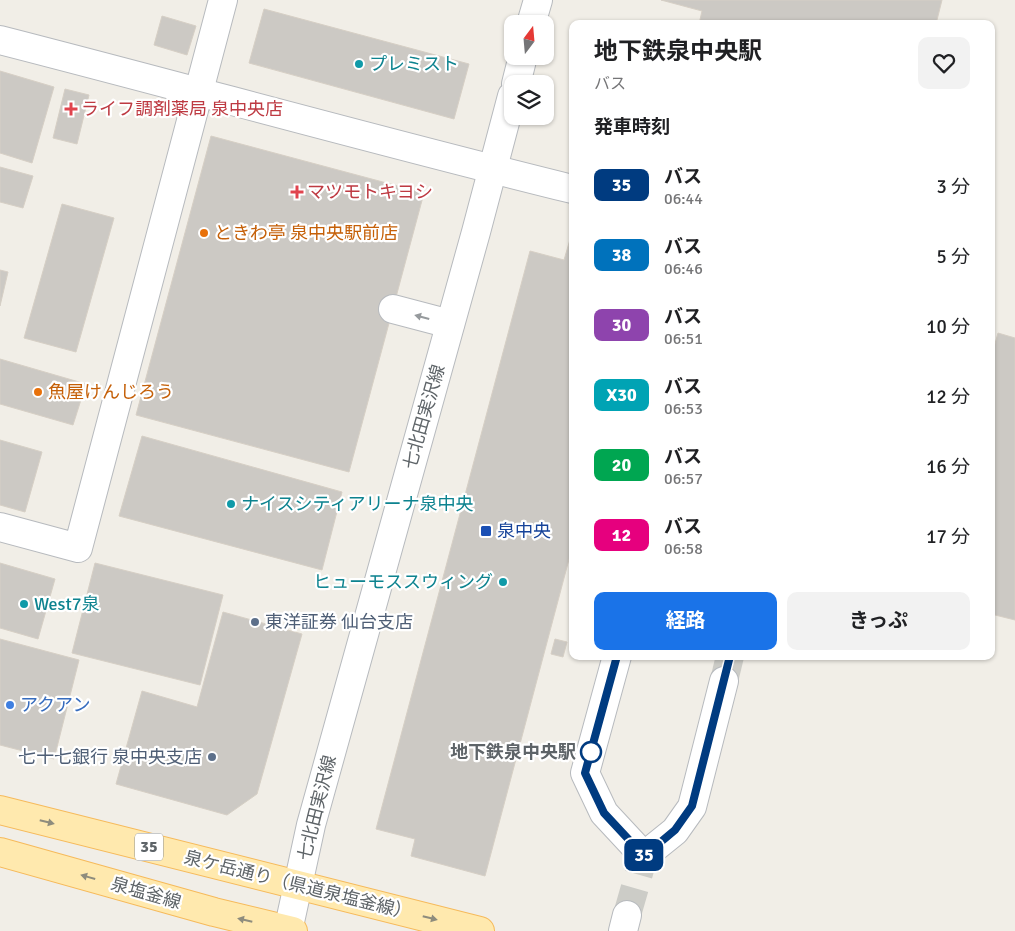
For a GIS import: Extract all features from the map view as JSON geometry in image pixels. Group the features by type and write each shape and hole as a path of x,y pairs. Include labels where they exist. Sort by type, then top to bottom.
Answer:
{"main road":[{"name":"泉ケ岳通り（県道泉塩釜線）","path":"0,810 480,931"},
{"name":"泉塩釜線","path":"0,852 289,931"}],"street":[{"path":"0,527 78,548 223,0"},
{"path":"534,15 538,0"},
{"path":"0,40 569,188"},
{"name":"七北田実沢線","path":"289,931 311,825 505,125"},
{"path":"535,180 569,168"},
{"path":"393,309 450,324"},
{"path":"615,660 585,773 604,813 643,858 675,830 692,806 724,681"}],"building":[{"path":"661,0 942,0 937,20 700,20 702,11"},
{"name":"プレミスト","path":"264,9 469,64 454,119 249,63"},
{"path":"162,16 196,26 187,55 154,45"},
{"path":"0,71 54,87 32,163 0,153"},
{"path":"65,89 89,95 77,144 53,138"},
{"path":"211,136 424,193 349,472 136,415"},
{"path":"0,167 33,176 23,208 0,202"},
{"path":"62,204 114,218 76,352 24,338"},
{"name":"ヒューモススウィング","path":"569,243 569,559 485,876 411,856 415,839 376,829 530,251 564,260"},
{"path":"0,270 8,272 0,306"},
{"path":"998,333 1015,338 1015,620 995,615 995,344"},
{"path":"0,359 86,384 73,425 0,404"},
{"name":"ナイスシティアリーナ泉中央","path":"142,436 342,492 322,570 119,516"},
{"path":"0,440 42,452 25,512 0,505"},
{"name":"West7泉","path":"0,563 55,579 38,639 0,628"},
{"path":"95,563 223,595 200,685 72,653"},
{"path":"223,612 302,634 257,794 227,815 116,784 142,691 197,707"},
{"path":"0,639 79,660 54,759 0,745"},
{"path":"555,639 567,642 563,657 551,654"}],"tunnel":[{"path":"724,681 729,660"},
{"path":"627,915 643,859"}],"bus line":[{"name":"35","path":"616,660 585,773 604,813 644,856 675,830 692,806 729,660"}],"place":[{"name":"プレミスト","path":"359,64"},
{"name":"ライフ調剤薬局 泉中央店","path":"71,109"},
{"name":"マツモトキヨシ","path":"297,192"},
{"name":"ときわ亭 泉中央駅前店","path":"204,233"},
{"name":"魚屋けんじろう","path":"38,392"},
{"name":"ナイスシティアリーナ泉中央","path":"231,504"},
{"name":"泉中央","path":"486,531"},
{"name":"ヒューモススウィング","path":"503,582"},
{"name":"West7泉","path":"24,604"},
{"name":"東洋証券 仙台支店","path":"255,622"},
{"name":"アクアン","path":"10,705"},
{"name":"地下鉄泉中央駅","path":"591,752"},
{"name":"七十七銀行 泉中央支店","path":"212,757"}]}
